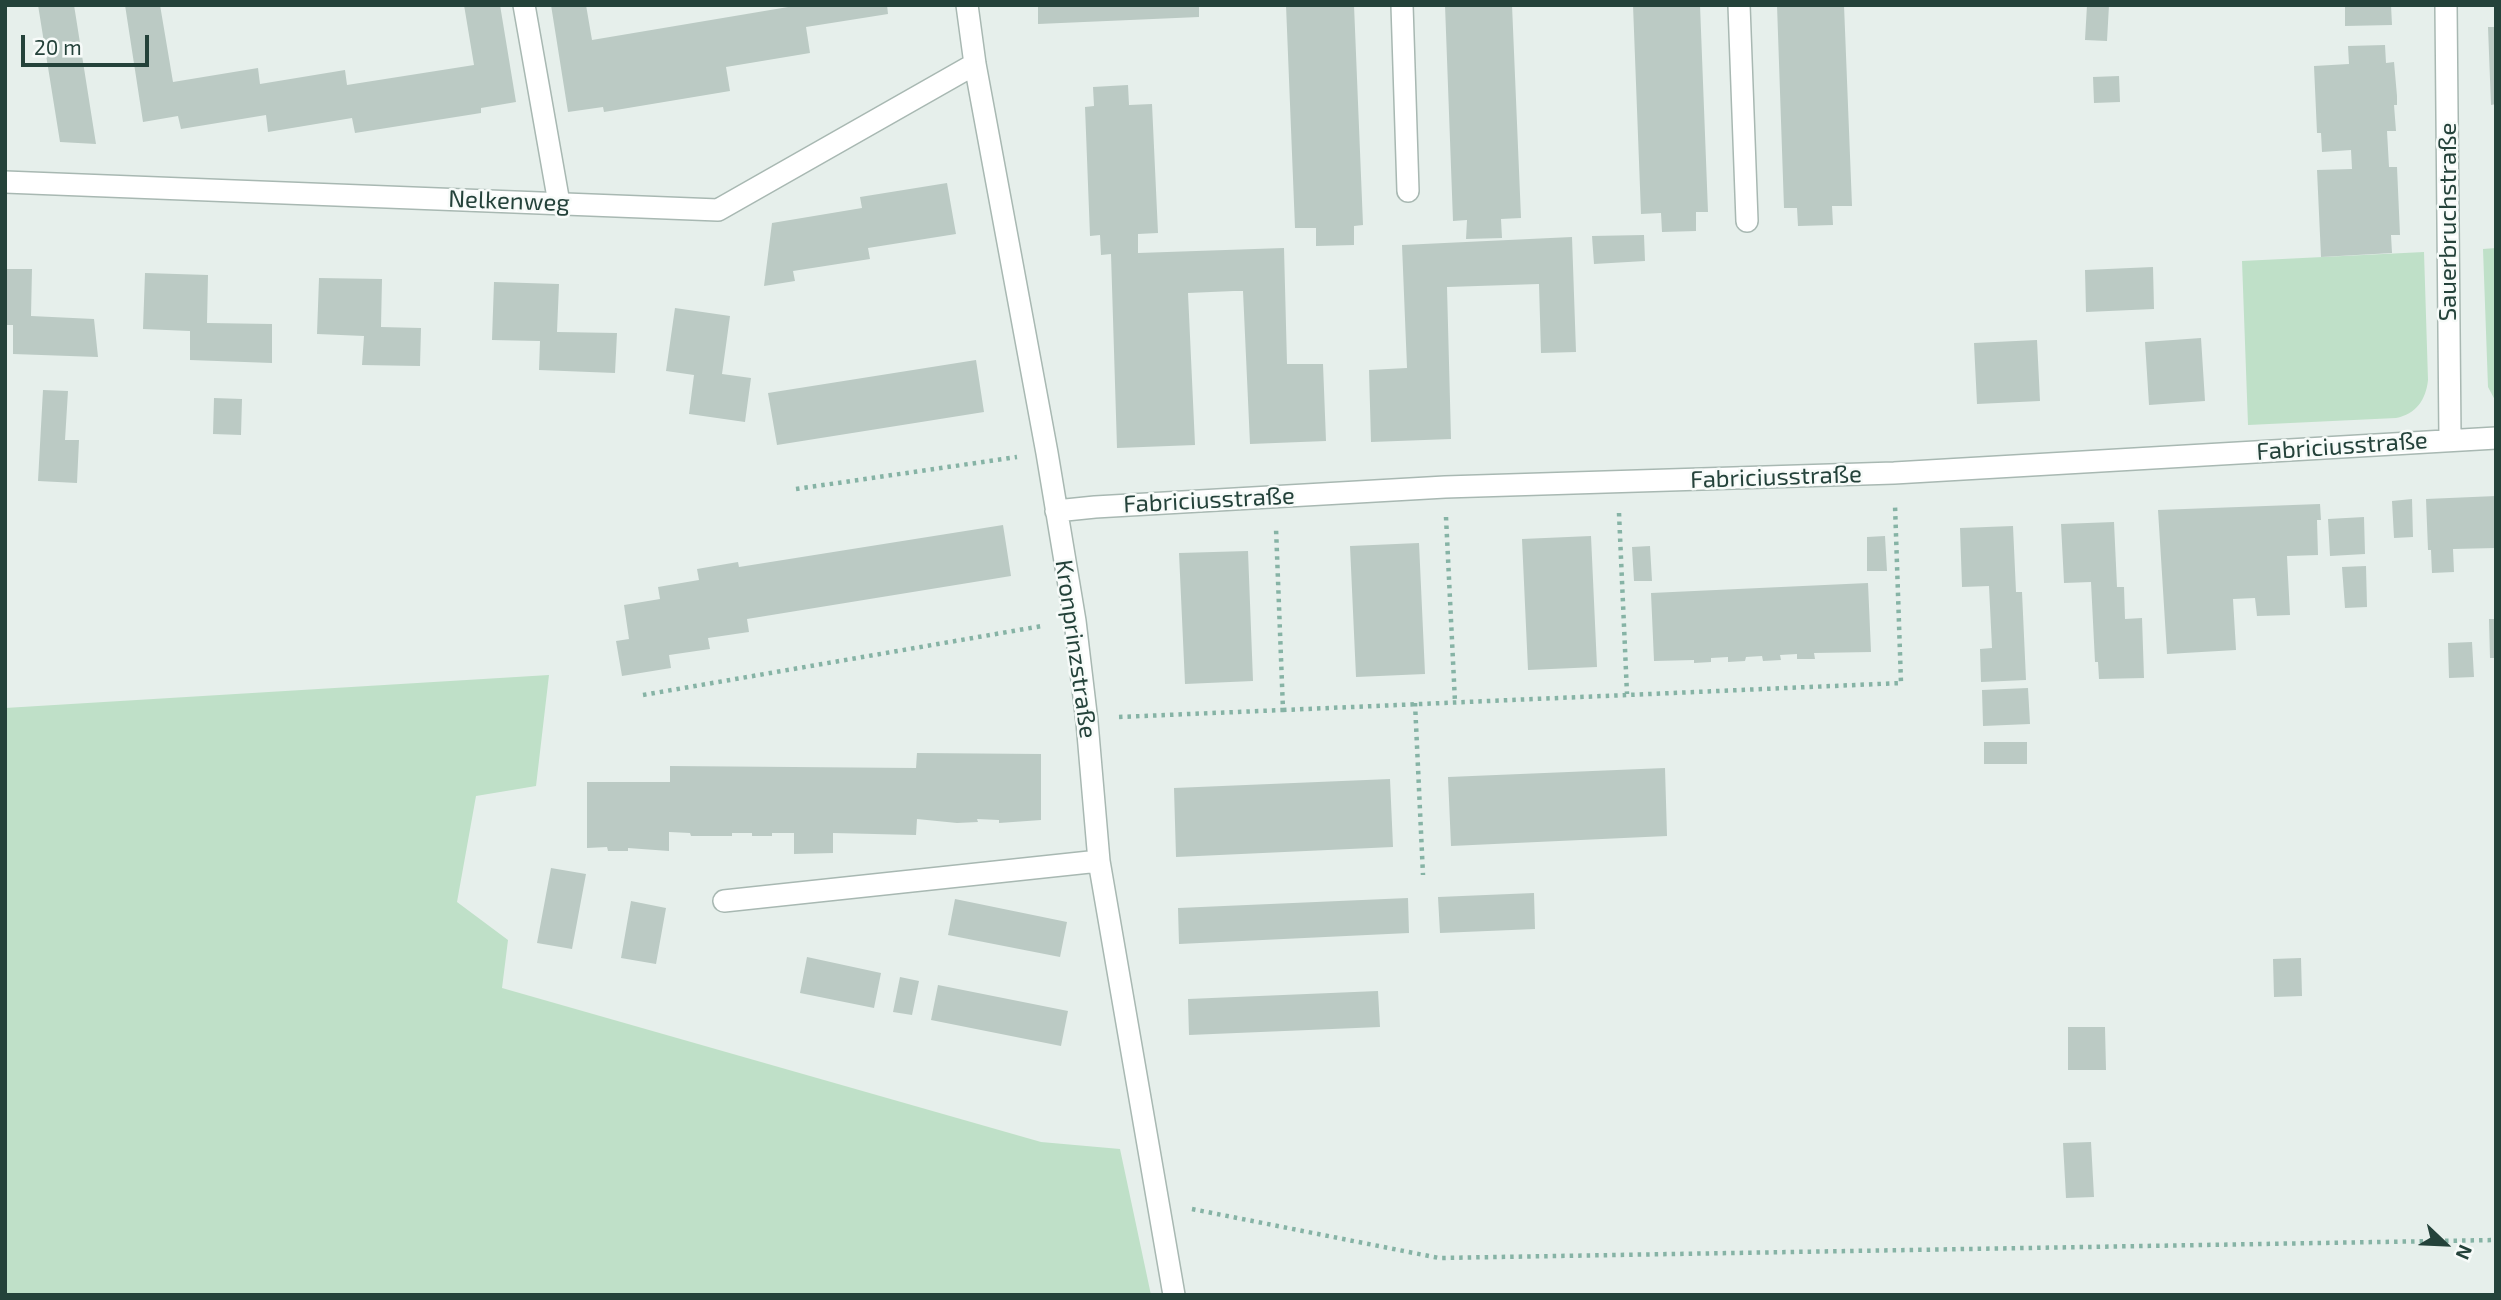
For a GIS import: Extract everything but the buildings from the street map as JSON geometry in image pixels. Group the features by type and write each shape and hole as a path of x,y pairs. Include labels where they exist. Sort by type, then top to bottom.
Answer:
{"street":[{"path":"524,5 559,203"},
{"name":"Kronprinzstraße","path":"967,5 975,64 1047,453 1074,621 1087,722 1099,861 1174,1295"},
{"path":"1402,5 1408,191"},
{"path":"1740,5 1747,221"},
{"name":"Sauerbruchstraße","path":"2446,5 2450,439"},
{"name":"Nelkenweg","path":"5,182 719,210 975,64"},
{"name":"Fabriciusstraße","path":"1056,511 1445,487 1894,473 2496,438"},
{"path":"724,901 1099,861"}],"path":[{"path":"796,489 1047,453"},
{"path":"1087,722 1128,716 1901,683 1894,473"},
{"path":"1618,481 1627,694"},
{"path":"1445,487 1455,702"},
{"path":"1275,497 1283,709"},
{"path":"643,695 1074,621"},
{"path":"1415,703 1423,875"},
{"path":"1157,1204 1439,1258 2496,1240"}],"green space":[{"path":"2496,248 2496,402 2488,387 2483,249"},
{"path":"2424,252 2428,380 2419,405 2396,418 2248,425 2242,261"},
{"path":"549,675 536,786 476,796 457,902 508,940 502,988 1041,1142 1120,1149 1151,1295 5,1295 5,708"}]}
